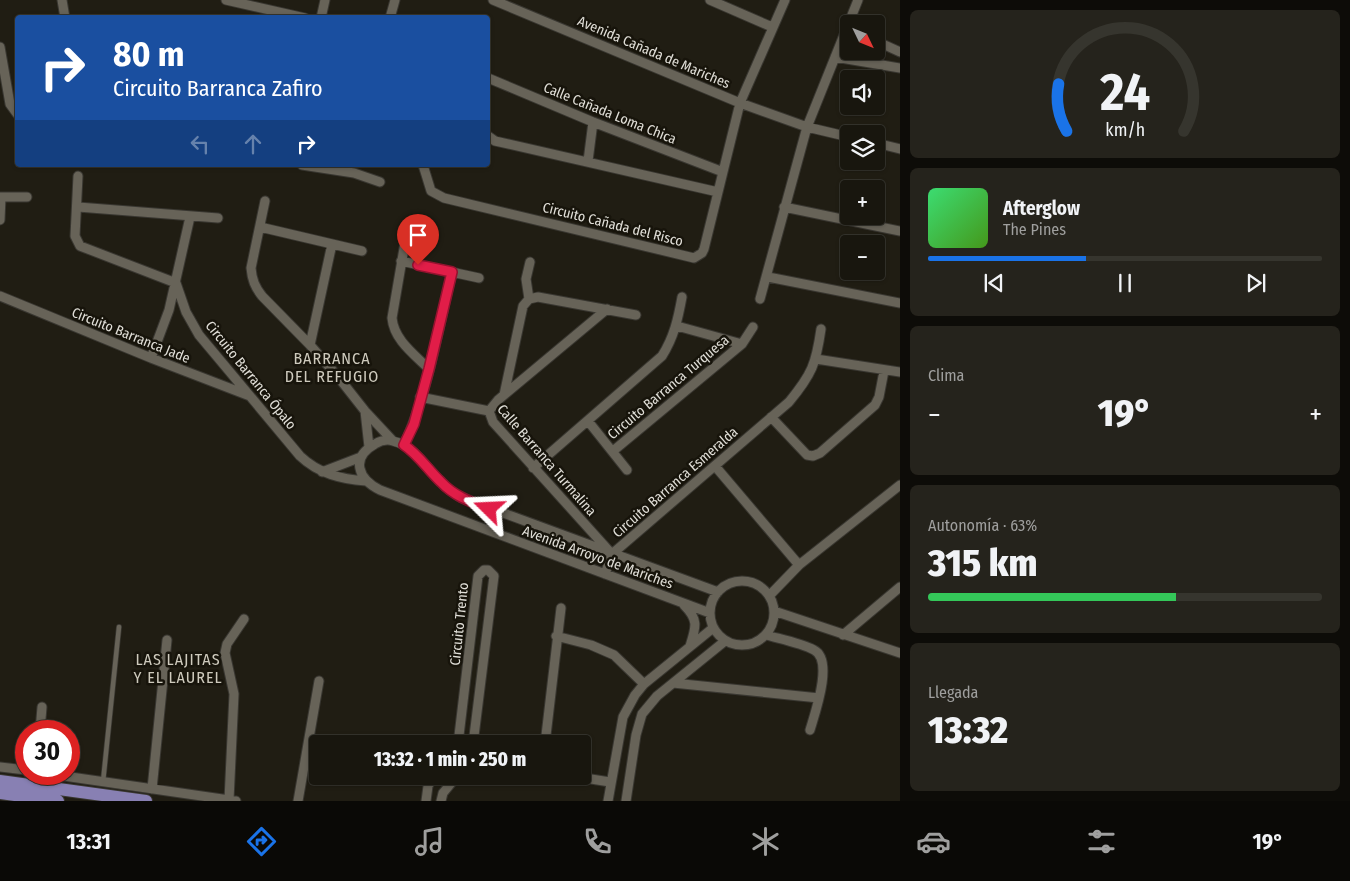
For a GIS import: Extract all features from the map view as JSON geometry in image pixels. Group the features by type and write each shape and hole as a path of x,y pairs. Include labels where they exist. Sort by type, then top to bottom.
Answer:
{"main road":[{"path":"0,781 149,795"},
{"path":"0,793 58,801"}],"street":[{"path":"62,0 64,15"},
{"path":"226,0 292,15"},
{"path":"322,15 325,0"},
{"path":"391,15 395,0"},
{"name":"Avenida Cañada de Mariches","path":"493,0 740,103 807,127 840,135"},
{"path":"710,0 772,27"},
{"name":"Circuito Cañada del Risco","path":"424,167 431,191 444,198 694,258 702,253 704,249 740,103 785,0"},
{"path":"852,15 858,0"},
{"path":"760,299 768,277 784,207 807,127 840,45"},
{"path":"885,45 900,52"},
{"path":"0,48 10,104 15,111"},
{"path":"835,57 900,68"},
{"name":"Calle Cañada Loma Chica","path":"490,79 593,122 723,172"},
{"path":"588,161 593,122"},
{"path":"490,137 495,141 718,192"},
{"path":"885,145 900,149"},
{"path":"327,167 352,169 380,182"},
{"path":"78,176 78,207 75,236 80,246 176,283"},
{"path":"0,220 0,197 27,198"},
{"path":"265,201 251,268 255,286 262,296 310,345 365,411 393,441"},
{"path":"78,207 218,218"},
{"path":"784,207 900,231"},
{"path":"151,358 169,310 190,217"},
{"path":"260,227 362,251"},
{"path":"407,231 392,318 393,325 399,339 429,369"},
{"path":"310,345 332,244"},
{"path":"401,261 479,278"},
{"path":"529,299 526,280 530,262"},
{"path":"404,445 414,424 452,272"},
{"path":"768,277 900,303"},
{"name":"Circuito Barranca Ópalo","path":"176,283 186,312 199,335 300,456 322,472 345,479 366,481"},
{"name":"Circuito Barranca Jade","path":"0,296 252,398"},
{"path":"504,395 523,306 529,299 538,297 636,315"},
{"name":"Circuito Barranca Turquesa","path":"533,468 662,356 671,343 677,326 682,297"},
{"path":"169,310 186,312"},
{"path":"490,411 492,405 606,310"},
{"name":"Circuito Barranca Turquesa","path":"677,326 742,344"},
{"name":"Circuito Barranca Turquesa","path":"613,451 742,344 753,327"},
{"name":"Circuito Barranca Esmeralda","path":"605,574 612,554 788,402 809,375 816,359 821,329"},
{"path":"816,359 900,372"},
{"path":"771,417 802,451 807,455 813,456 820,453 875,405 879,397 884,371"},
{"name":"Calle Barranca Turmalina","path":"420,397 490,411 493,422 612,554"},
{"path":"365,411 369,447"},
{"name":"Circuito Barranca Turquesa","path":"588,421 627,470"},
{"path":"322,472 360,456 369,447 385,440 393,441"},
{"name":"Avenida Arroyo de Mariches","path":"393,441 404,445 415,453 441,483 460,497 718,592"},
{"path":"360,456 360,465 366,481"},
{"path":"715,466 799,565"},
{"name":"Avenida Arroyo de Mariches","path":"366,481 380,490 425,508 710,613"},
{"path":"769,596 799,565 900,485"},
{"name":"Circuito Trento","path":"460,735 478,576 484,570 488,570 494,576 474,735"},
{"path":"735,582 754,584 763,589 769,596 774,612 774,620 766,635 757,642 735,645 725,641 713,628 710,613 711,606 718,592 726,586 735,582"},
{"path":"842,635 900,587"},
{"path":"682,603 695,621 695,629 690,646"},
{"path":"546,735 556,636 561,608"},
{"path":"774,612 900,653"},
{"path":"80,779 102,782 149,795 232,800 234,694 225,653 227,644 244,619"},
{"path":"608,801 623,717 634,695 644,684 713,628"},
{"path":"766,635 814,649 821,657 824,668 810,730"},
{"path":"556,636 603,649 614,655 644,684"},
{"path":"149,795 167,640"},
{"path":"626,801 636,735 642,714 657,696 725,641"},
{"path":"470,650 483,652"},
{"path":"298,801 320,681"},
{"path":"673,683 818,698"},
{"path":"41,720 42,707"},
{"path":"0,767 15,769"},
{"path":"591,779 610,782"},
{"path":"426,801 429,785"},
{"path":"441,801 443,793 450,785"}],"lane":[{"path":"102,782 119,627"}],"district":[{"name":"BARRANCA DEL REFUGIO","path":"332,367"},
{"name":"LAS LAJITAS Y EL LAUREL","path":"178,668"}],"route":[{"path":"418,265 452,272 417,414 404,445 415,453 441,483 452,492 472,503 489,509"}]}
